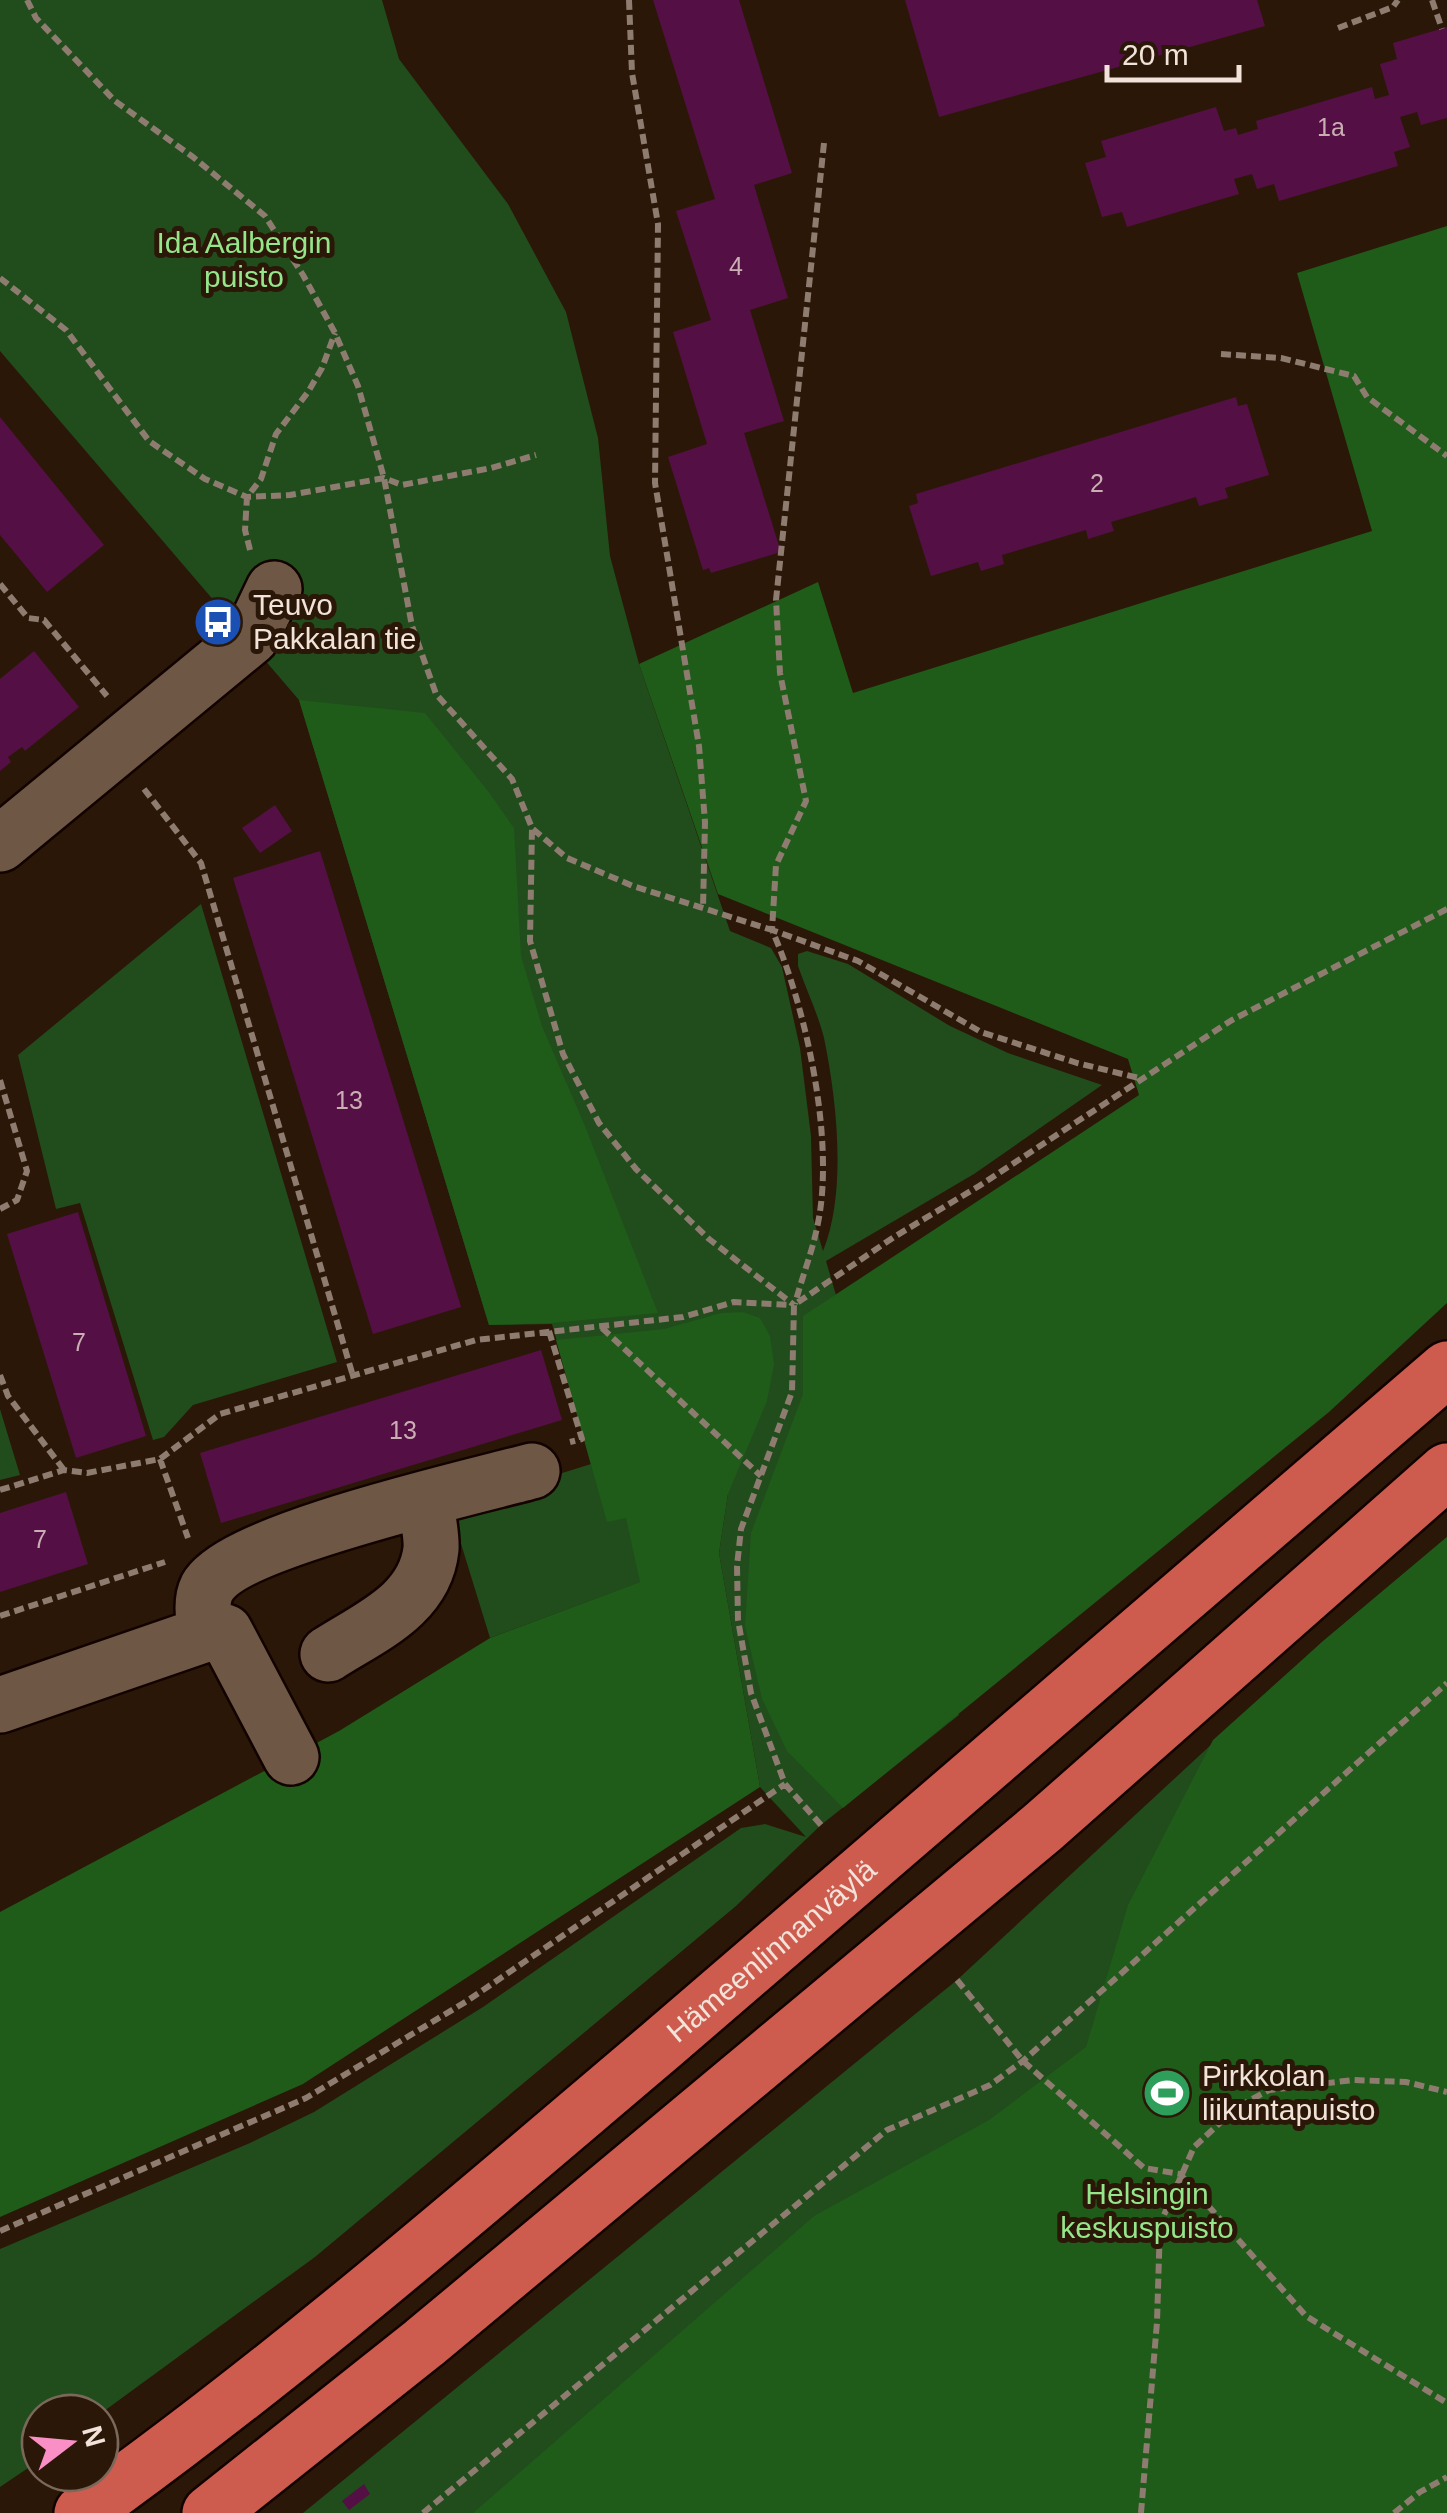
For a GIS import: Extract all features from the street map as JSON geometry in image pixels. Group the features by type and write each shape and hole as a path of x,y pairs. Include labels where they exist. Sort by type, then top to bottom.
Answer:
{"highway":[{"name":"Hämeenlinnanväylä","path":"82,2513 150,2465 375,2288 1036,1727 1447,1369"},
{"path":"210,2513 424,2343 1042,1828 1447,1470"}],"street":[{"path":"0,844 114,727 251,637 261,567"},
{"path":"0,1704 202,1592 220,1574 248,1557 324,1529 532,1471"},
{"path":"328,1654 405,1604 422,1580 431,1548 426,1501"},
{"path":"202,1592 291,1756"}],"path":[{"path":"27,0 36,18 116,101 264,216 335,333 358,386 384,478 412,626 436,694 512,779 532,828 530,941 563,1054 599,1122 636,1169 709,1239 794,1305"},
{"path":"629,0 632,72 658,224 655,483 699,746 705,822 703,908"},
{"path":"1338,28 1393,7 1398,0"},
{"path":"1432,0 1442,29"},
{"path":"821,1825 784,1784 751,1693 738,1620 737,1566 741,1529 792,1392 794,1305 819,1221 822,1150 806,1039 787,964 772,930 776,864 806,800 780,674 776,600 824,143"},
{"path":"0,278 66,330 148,441 205,479 247,497 290,495 384,478 402,485 492,468 536,454"},
{"path":"247,497 261,480 276,434 322,368 335,333"},
{"path":"1221,354 1281,358 1354,376 1367,396 1447,456"},
{"path":"247,497 261,567"},
{"path":"0,584 28,618 44,620 202,862 353,1376"},
{"path":"532,828 566,858 633,886 858,960 981,1032 1139,1078"},
{"path":"0,1490 64,1470 87,1473 160,1460 220,1414 476,1340 684,1316 734,1302 794,1305 1232,1020 1447,909"},
{"path":"0,1080 26,1170 18,1200 0,1208"},
{"path":"602,1328 761,1476"},
{"path":"0,1374 8,1396 64,1470"},
{"path":"0,1616 202,1592 160,1460"},
{"path":"423,2513 887,2130 990,2086 1023,2061 1447,1683"},
{"path":"0,2231 306,2098 468,2001 784,1784"},
{"path":"957,1980 1023,2061 1144,2168 1180,2174 1306,2316 1447,2403"},
{"path":"1141,2513 1157,2322 1160,2224 1194,2146 1236,2108 1269,2090 1353,2080 1406,2082 1447,2092"},
{"path":"1394,2513 1447,2477"}],"green space":[{"name":"Ida Aalbergin puisto","path":"0,0 382,0 399,59 508,204 566,312 598,438 610,556 639,664 730,931 771,948 782,967 800,1048 811,1136 813,1218 823,1251 835,1202 836,1118 824,1038 798,966 798,954 807,951 848,964 950,1026 1008,1053 1102,1085 974,1174 826,1261 959,1715 821,1825 736,1906 315,2257 120,2399 120,2393 20,2393 20,2474 0,2487 0,2249 314,2112 483,2007 741,1828 765,1824 806,1837 760,1787 719,1553 728,1494 627,1519 641,1582 490,1638 450,1508 591,1464 552,1324 489,1325 299,700 0,351"},
{"path":"1447,226 1447,1303 1329,1412 843,1808 787,1751 762,1699 745,1626 751,1533 803,1394 803,1316 1139,1095 1128,1059 718,894 639,664 818,582 853,693 1372,531 1297,273"},
{"path":"299,700 425,713 514,828 521,956 542,1026 658,1313 489,1325"},
{"path":"201,904 337,1362 193,1405 164,1437 153,1440 80,1203 56,1209 18,1055"},
{"path":"743,1312 760,1318 770,1336 774,1364 767,1401 728,1494 719,1553 760,1787 303,2084 0,2217 0,1912 339,1731 490,1638 640,1582 626,1518 607,1522 556,1340 664,1329 721,1313"},
{"path":"0,1409 20,1475 0,1480"},
{"name":"Pirkkolan liikuntapuisto","path":"1447,1537 1447,2513 303,2513 957,1980 1322,1642"},
{"name":"Pirkkolan liikuntapuisto","path":"1447,1537 1447,2513 473,2513 814,2216 989,2120 1086,2047 1128,1905 1213,1740"}],"building":[{"path":"653,0 739,0 792,173 754,185 788,298 750,310 784,421 744,433 781,552 711,573 709,568 703,570 668,457 707,444 673,332 711,320 676,211 715,199"},
{"path":"905,0 1257,0 1265,26 939,117"},
{"path":"1447,27 1447,118 1421,125 1417,112 1400,117 1410,147 1394,152 1398,166 1279,201 1274,184 1257,189 1252,174 1234,179 1239,194 1127,227 1122,212 1102,217 1085,163 1106,157 1101,141 1216,107 1224,131 1236,128 1238,135 1258,129 1256,121 1372,87 1375,99 1389,95 1380,64 1397,59 1393,43"},
{"path":"1236,397 1238,406 1247,404 1269,475 1225,488 1228,498 1199,506 1196,497 1111,522 1114,531 1088,539 1086,530 1002,555 1004,564 981,571 978,562 931,576 909,506 918,503 916,494"},
{"path":"0,417 104,545 47,592 0,535"},
{"path":"34,651 79,707 25,751 22,747 8,757 11,762 0,771 0,679"},
{"path":"275,805 292,831 260,853 242,828"},
{"path":"320,851 461,1307 373,1334 233,878"},
{"path":"78,1212 146,1436 76,1458 7,1234"},
{"path":"541,1350 562,1420 221,1523 200,1453"},
{"path":"66,1492 88,1564 0,1592 0,1513"},
{"path":"364,2484 370,2494 349,2510 342,2501"}],"place":[{"name":"Teuvo Pakkalan tie","path":"218,622"},
{"name":"Pirkkolan liikuntapuisto","path":"1167,2093"}],"park label":[{"name":"Helsingin keskuspuisto","path":"1147,2211"}]}
